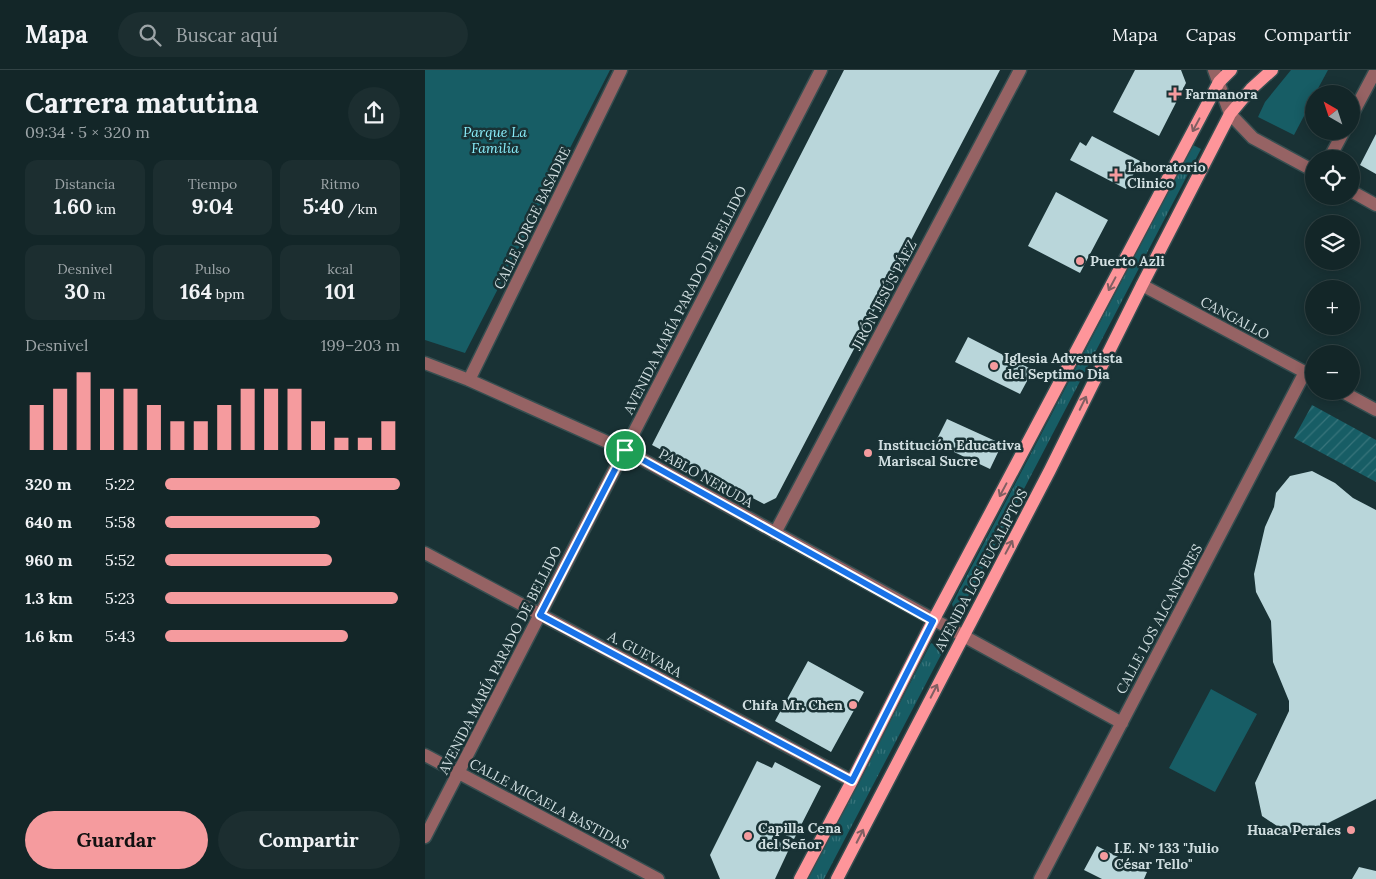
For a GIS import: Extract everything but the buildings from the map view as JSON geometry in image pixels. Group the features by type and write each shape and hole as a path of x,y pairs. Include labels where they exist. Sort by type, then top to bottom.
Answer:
{"main road":[{"name":"AVENIDA LOS EUCALIPTOS","path":"800,879 933,621 1219,82 1231,70"},
{"name":"AVENIDA LOS EUCALIPTOS","path":"837,879 1045,479 1230,114 1251,89 1271,70"}],"street":[{"name":"CALLE JORGE BASADRE","path":"469,380 621,70"},
{"name":"AVENIDA MARÍA PARADO DE BELLIDO","path":"425,837 821,70"},
{"name":"JIRÓN JESÚS PÁEZ","path":"775,533 1020,70"},
{"path":"1214,70 1230,114 1253,138 1305,166"},
{"path":"1360,99 1376,70"},
{"path":"1360,196 1376,205"},
{"name":"CANGALLO","path":"1142,285 1305,372"},
{"name":"PABLO NERUDA","path":"425,363 469,380 625,450 933,621 1122,722"},
{"name":"CALLE LOS ALCANFORES","path":"1040,879 1305,381"},
{"path":"1358,400 1376,410"},
{"name":"A. GUEVARA","path":"425,554 852,781"},
{"name":"CALLE MICAELA BASTIDAS","path":"425,755 658,879"}],"green space":[{"name":"Parque La Familia","path":"425,70 610,70 465,353 425,340"},
{"path":"1291,70 1328,70 1320,85 1305,85 1305,114 1294,135 1258,117 1265,102"},
{"path":"1193,145 1201,149 961,610 954,610 952,604"},
{"path":"1312,405 1376,440 1376,482 1294,438"},
{"path":"931,643 944,649 824,879 808,879"},
{"path":"1211,689 1257,714 1215,792 1169,768"}],"place":[{"name":"Farmanora","path":"1175,94"},
{"name":"Laboratorio Clinico","path":"1116,175"},
{"name":"Puerto Azli","path":"1080,261"},
{"name":"Iglesia Adventista del Septimo Dia","path":"994,366"},
{"name":"Institución Educativa Mariscal Sucre","path":"868,453"},
{"name":"Chifa Mr. Chen","path":"853,705"},
{"name":"Huaca Perales","path":"1351,830"},
{"name":"Capilla Cena del Señor","path":"748,836"},
{"name":"I.E. N° 133 \"Julio César Tello\"","path":"1104,856"}],"route":[{"path":"625,450 933,621 852,781 540,615 625,450"}]}
